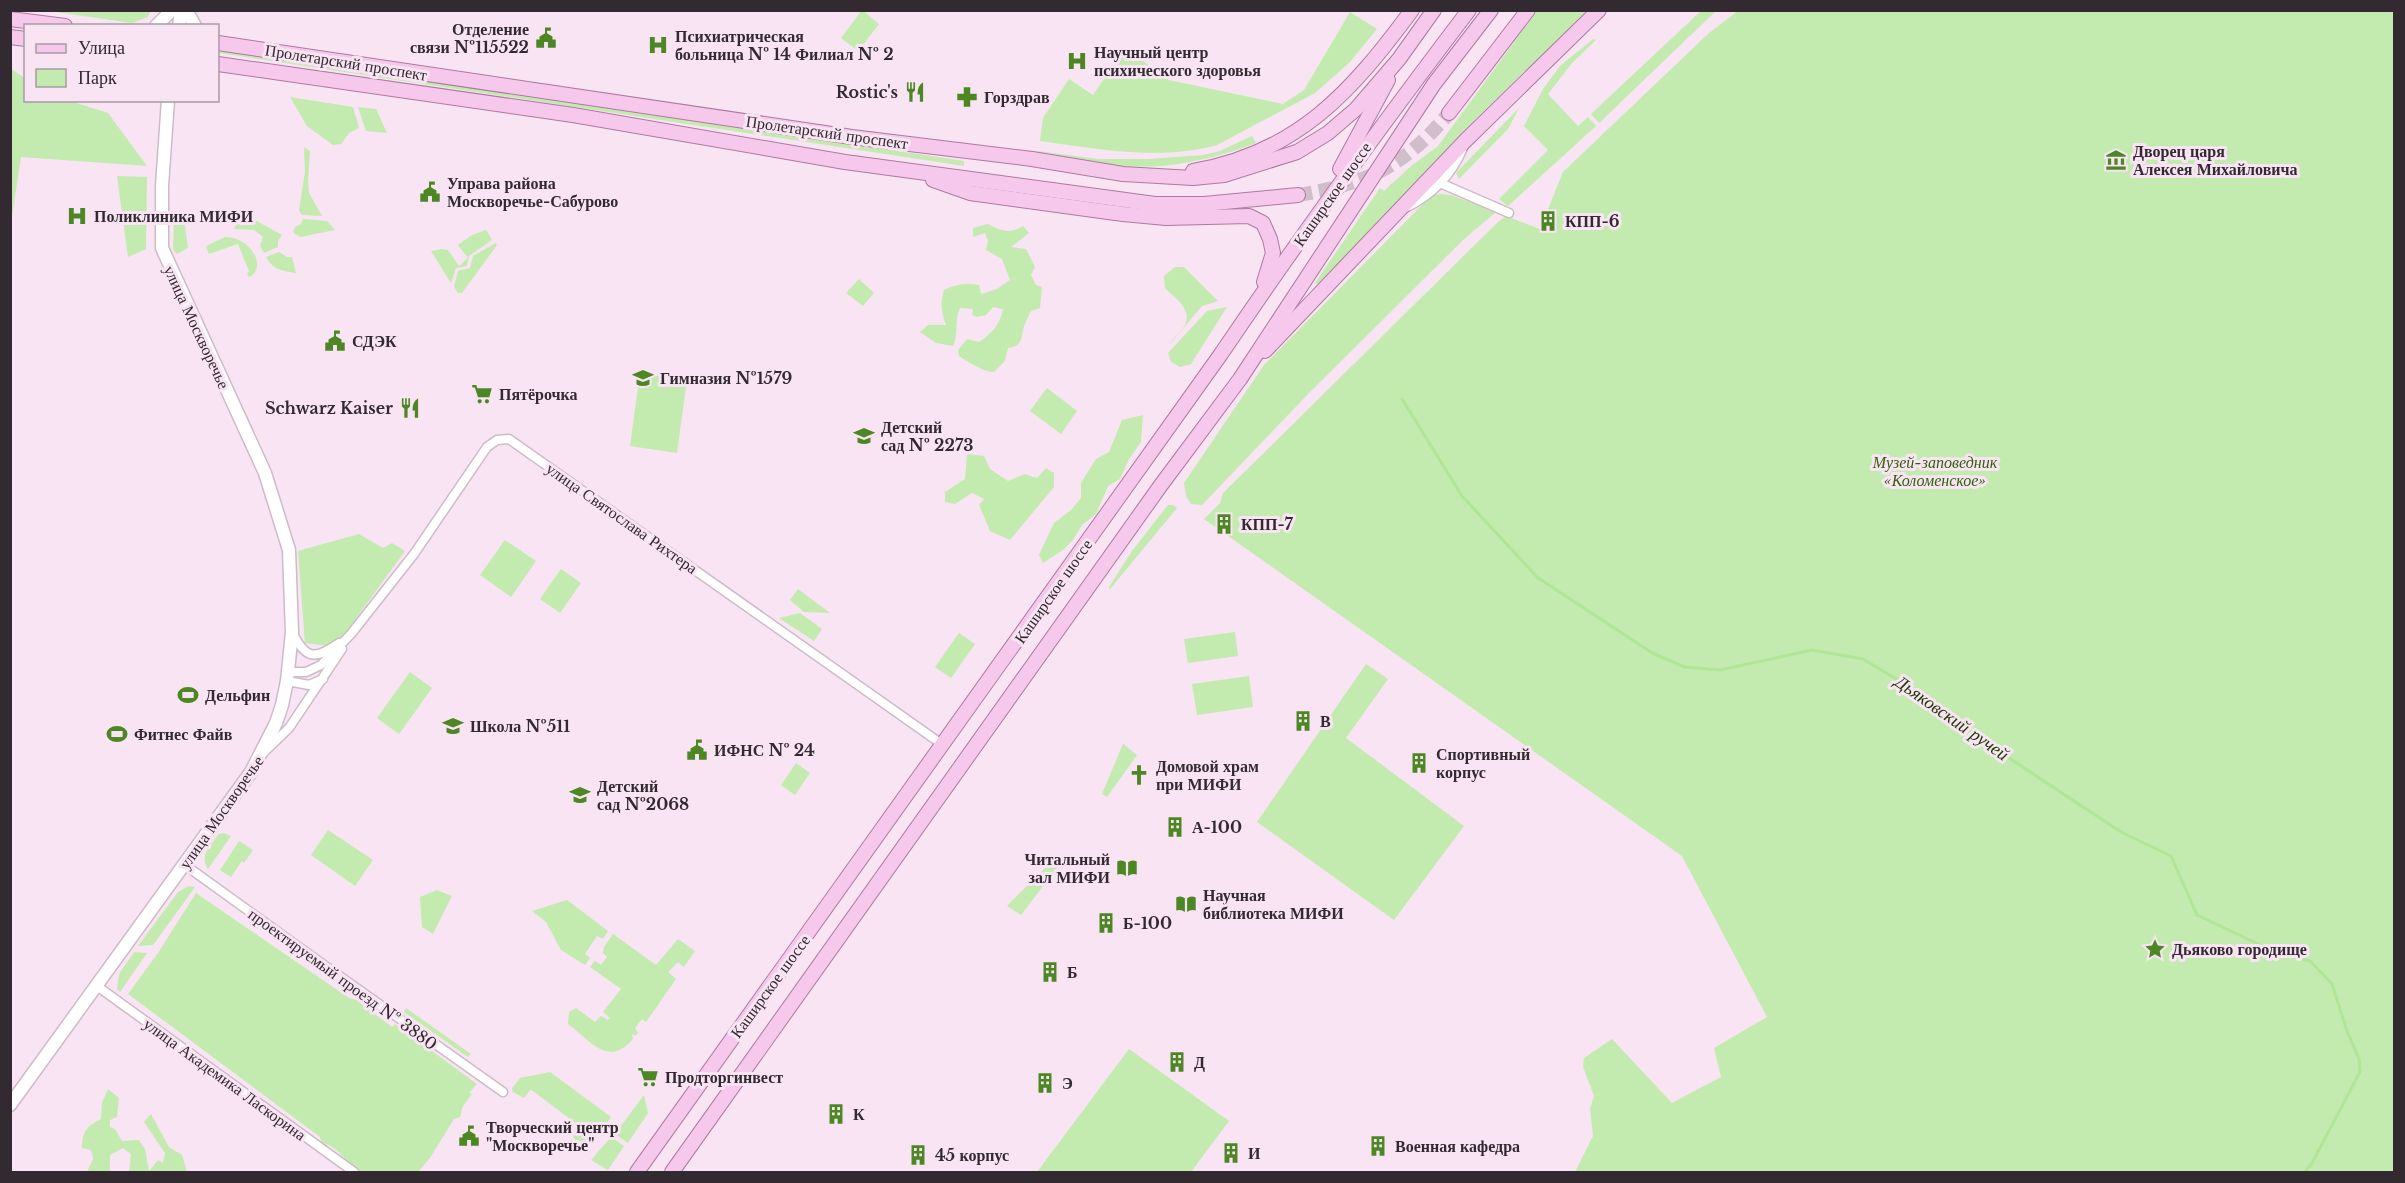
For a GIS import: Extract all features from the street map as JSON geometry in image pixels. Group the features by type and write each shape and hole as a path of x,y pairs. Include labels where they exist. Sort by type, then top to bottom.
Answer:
{"main road":[{"path":"158,24 172,10"},
{"path":"186,10 194,24"},
{"path":"1155,177 1214,166 1253,153 1293,134 1349,89 1372,64 1412,10"},
{"path":"1315,216 1399,60 1434,10"},
{"name":"Каширское шоссе","path":"637,1173 943,745 1315,216 1377,130 1469,10"},
{"name":"Каширское шоссе","path":"672,1173 1161,485 1239,379 1434,84 1491,10"},
{"path":"1449,113 1528,10"},
{"path":"1239,379 1396,212 1599,10"},
{"path":"10,19 49,24"},
{"name":"Пролетарский проспект","path":"220,43 852,137 1032,159 1123,174 1193,178 1224,175 1297,152 1328,133 1356,109 1399,60"},
{"name":"Пролетарский проспект","path":"219,65 573,115 899,170 1155,204 1204,204 1298,195"},
{"name":"улица Москворечье","path":"10,1105 185,865 262,754 282,705 287,676 292,632 289,550 279,513 266,473 162,248 162,186 168,102"},
{"path":"899,170 970,193 1123,214 1166,218 1240,215 1257,219 1266,228 1273,253 1255,304"}],"street":[{"path":"1396,212 1417,203 1440,183 1457,163 1466,141"},
{"path":"1440,183 1509,213"},
{"name":"улица Святослава Рихтера","path":"351,634 418,548 487,447 497,440 509,439 943,745"},
{"path":"292,632 303,651 310,655 318,655 351,634"},
{"path":"287,676 306,672 321,665 351,634"},
{"path":"262,754 289,728 326,677 351,634"},
{"path":"287,676 309,685 326,677"},
{"name":"проектируемый проезд № 3880","path":"185,865 503,1092"},
{"name":"улица Академика Ласкорина","path":"97,986 354,1173"}],"green space":[{"path":"147,10 150,12 148,17 132,23 49,11"},
{"path":"862,10 879,24 858,51 841,38"},
{"path":"1702,10 1716,11 1599,123 1591,114"},
{"path":"1537,11 1587,11 1465,129 1319,285 1315,283 1380,188 1384,191 1438,146"},
{"name":"Музей-заповедник «Коломенское»","path":"1738,11 2394,11 2394,1172 1575,1172 1593,1136 1590,1109 1594,1096 1583,1067 1584,1058 1612,1039 1672,1103 1721,1077 1714,1048 1767,1017 1682,856 1204,519 1220,503 1223,493 1497,223 1506,216 1540,229 1563,172 1709,33"},
{"path":"1350,12 1377,29 1349,63 1315,93 1217,145 1195,150 1151,153 1106,150 1040,141 1043,118 1069,79 1093,95 1125,48 1169,80 1283,104 1304,90"},
{"path":"1593,39 1596,40 1572,63 1548,94 1578,126 1588,117 1596,126 1508,206 1499,199 1548,150 1524,126 1543,89 1560,66"},
{"path":"220,49 964,161 964,166 219,53"},
{"path":"11,69 24,77 24,102 73,102 108,113 147,166 21,157 11,222"},
{"path":"290,97 353,107 359,128 349,133 341,144 333,145 307,126"},
{"path":"358,107 376,109 387,133 366,131"},
{"path":"1519,108 1508,129 1459,179 1456,173"},
{"path":"1252,136 1256,143 1233,151 1197,161 1161,166 1101,164 1041,155 1037,151 1098,159 1149,159 1203,155 1220,151"},
{"path":"304,147 310,151 309,193 322,216 302,215 299,211 305,171"},
{"path":"117,176 147,177 146,249 128,257"},
{"path":"1451,195 1496,212 1463,240 1308,394 1202,505 1191,504 1186,496 1184,483 1264,365 1431,196"},
{"path":"174,211 183,211 188,248 177,254 173,250"},
{"path":"242,213 282,235 278,241 278,247 264,253 260,246 263,237 254,230 234,229"},
{"path":"303,219 327,221 335,230 300,237 293,232"},
{"path":"988,224 1005,231 1023,226 1029,233 1011,247 1026,249 1035,267 1031,275 1036,285 1042,287 1040,308 1031,311 1019,343 1008,348 1005,361 994,372 981,369 967,361 959,356 958,350 967,339 979,342 988,335 998,324 1003,309 993,307 986,315 977,317 972,315 973,309 960,308 953,346 936,343 920,332 928,325 946,325 942,307 944,290 961,284 974,284 979,285 981,294 997,289 1010,280 1002,259 986,250 988,241 985,233 973,237 973,228"},
{"path":"486,230 492,240 469,256 467,266 456,268 451,283 431,251 448,250 459,266 468,258 458,245 472,235"},
{"path":"225,237 242,241 254,253 257,266 255,272 249,277 247,274 249,271 238,244 209,254 206,246"},
{"path":"496,243 497,245 462,293 458,293 454,287 458,271 470,268 473,256"},
{"path":"279,252 292,257 296,273 275,267 266,257"},
{"path":"1175,267 1184,267 1218,301 1202,306 1170,344 1187,319 1185,309 1165,288 1164,276"},
{"path":"859,279 874,293 863,306 846,293"},
{"path":"1227,307 1191,364 1180,367 1171,362 1168,353 1207,311"},
{"path":"640,373 687,380 677,453 630,446"},
{"path":"1047,388 1077,411 1061,434 1030,411"},
{"path":"1143,415 1141,442 1129,459 1120,479 1108,486 1096,514 1082,525 1073,540 1063,550 1043,563 1039,555 1054,523 1071,510 1081,498 1081,483 1096,459 1109,452 1122,420"},
{"path":"967,454 984,456 990,469 1008,481 1025,474 1037,478 1046,468 1054,473 1054,487 1010,540 990,531 979,505 984,499 972,493 955,504 945,502 945,492 965,479"},
{"path":"1168,505 1177,508 1110,589 1109,587 1132,551"},
{"path":"359,534 383,548 392,543 405,551 335,647 305,643 298,551"},
{"path":"505,540 536,561 511,597 480,575"},
{"path":"561,569 581,583 560,613 540,599"},
{"path":"798,589 830,613 804,612 790,600"},
{"path":"800,613 822,629 814,641 779,618"},
{"path":"1235,632 1238,656 1188,663 1184,639"},
{"path":"959,633 975,644 951,678 935,667"},
{"path":"1366,664 1388,679 1346,738 1464,826 1394,920 1257,822"},
{"path":"410,672 432,688 399,734 377,718"},
{"path":"1249,676 1253,707 1197,715 1192,684"},
{"path":"1123,744 1137,755 1107,797 1102,794"},
{"path":"796,763 810,773 795,795 781,785"},
{"path":"328,830 373,860 355,886 311,855"},
{"path":"224,833 231,836 208,869 205,859 207,850 219,834"},
{"path":"239,841 253,850 231,877 220,870"},
{"path":"1058,855 1063,860 1021,915 1007,906"},
{"path":"189,886 195,887 153,945 138,946 178,892"},
{"path":"437,890 452,896 433,934 422,927 420,897"},
{"path":"196,893 349,998 356,1000 392,1027 395,1024 477,1084 469,1093 472,1094 463,1106 460,1117 454,1119 430,1158 418,1172 379,1174 360,1171 338,1151 322,1143 320,1137 128,994 158,953"},
{"path":"567,900 608,931 603,939 597,936 585,954 590,958 585,965 561,950 546,922 532,911"},
{"path":"613,934 656,965 678,939 695,951 684,967 678,962 668,972 676,979 646,1022 642,1019 635,1028 638,1033 635,1036 632,1034 633,1039 616,1051 608,1051 592,1044 568,1024 569,1012 576,1008 595,1022 601,1016 608,1020 610,1018 603,1012 621,989 590,967 595,961 601,965 607,957 603,953 604,947"},
{"path":"134,952 147,953 120,992 117,989 119,974"},
{"path":"406,1008 471,1054 468,1057 404,1012"},
{"path":"1129,1049 1229,1121 1191,1172 1037,1172"},
{"path":"550,1072 611,1117 606,1125 600,1125 584,1146 575,1140 572,1134 578,1125 533,1091 530,1090 524,1098 513,1092 512,1088 520,1078"},
{"path":"108,1089 119,1098 117,1117 110,1120 110,1127 115,1129 122,1141 139,1140 145,1149 149,1171 158,1160 163,1163 165,1153 144,1122 151,1114 169,1147 182,1155 187,1172 129,1172 131,1154 123,1148 110,1155 110,1172 87,1172 93,1159 91,1150 82,1148 84,1134 92,1124 101,1119 102,1103"},
{"path":"644,1095 648,1113 628,1143 615,1134"},
{"path":"611,1137 624,1146 608,1170 591,1160"}],"waterway":[{"name":"Дьяковский ручей","path":"1402,399 1462,496 1538,578 1654,654 1685,667 1720,670 1812,650 1863,659 1908,686 2003,754 2121,832 2171,856 2197,915 2277,953 2310,961 2332,984 2347,1031 2359,1059 2360,1072 2305,1172"}],"tunnel":[{"path":"1298,195 1344,185 1382,170 1416,147 1449,113"}],"place":[{"name":"Отделение связи №115522","path":"546,38"},
{"name":"Психиатрическая больница № 14 Филиал № 2","path":"658,45"},
{"name":"Научный центр психического здоровья","path":"1077,61"},
{"name":"Rostic's","path":"915,92"},
{"name":"Горздрав","path":"967,97"},
{"name":"Дворец царя Алексея Михайловича","path":"2116,160"},
{"name":"Управа района Москворечье-Сабурово","path":"430,192"},
{"name":"Поликлиника МИФИ","path":"77,216"},
{"name":"КПП-6","path":"1548,221"},
{"name":"СДЭК","path":"335,341"},
{"name":"Гимназия №1579","path":"643,378"},
{"name":"Пятёрочка","path":"482,394"},
{"name":"Schwarz Kaiser","path":"410,408"},
{"name":"Детский сад № 2273","path":"864,436"},
{"name":"КПП-7","path":"1224,524"},
{"name":"Дельфин","path":"188,695"},
{"name":"В","path":"1303,721"},
{"name":"Школа №511","path":"453,726"},
{"name":"Фитнес Файв","path":"117,734"},
{"name":"ИФНС № 24","path":"697,750"},
{"name":"Спортивный корпус","path":"1419,763"},
{"name":"Домовой храм при МИФИ","path":"1139,775"},
{"name":"Детский сад №2068","path":"580,795"},
{"name":"А-100","path":"1175,827"},
{"name":"Читальный зал МИФИ","path":"1127,868"},
{"name":"Научная библиотека МИФИ","path":"1186,904"},
{"name":"Б-100","path":"1106,923"},
{"name":"Дьяково городище","path":"2155,949"},
{"name":"Б","path":"1050,972"},
{"name":"Д","path":"1177,1062"},
{"name":"Продторгинвест","path":"648,1077"},
{"name":"Э","path":"1045,1083"},
{"name":"К","path":"836,1114"},
{"name":"Творческий центр \"Москворечье\"","path":"469,1136"},
{"name":"Военная кафедра","path":"1378,1146"},
{"name":"И","path":"1231,1153"},
{"name":"45 корпус","path":"918,1155"}]}
